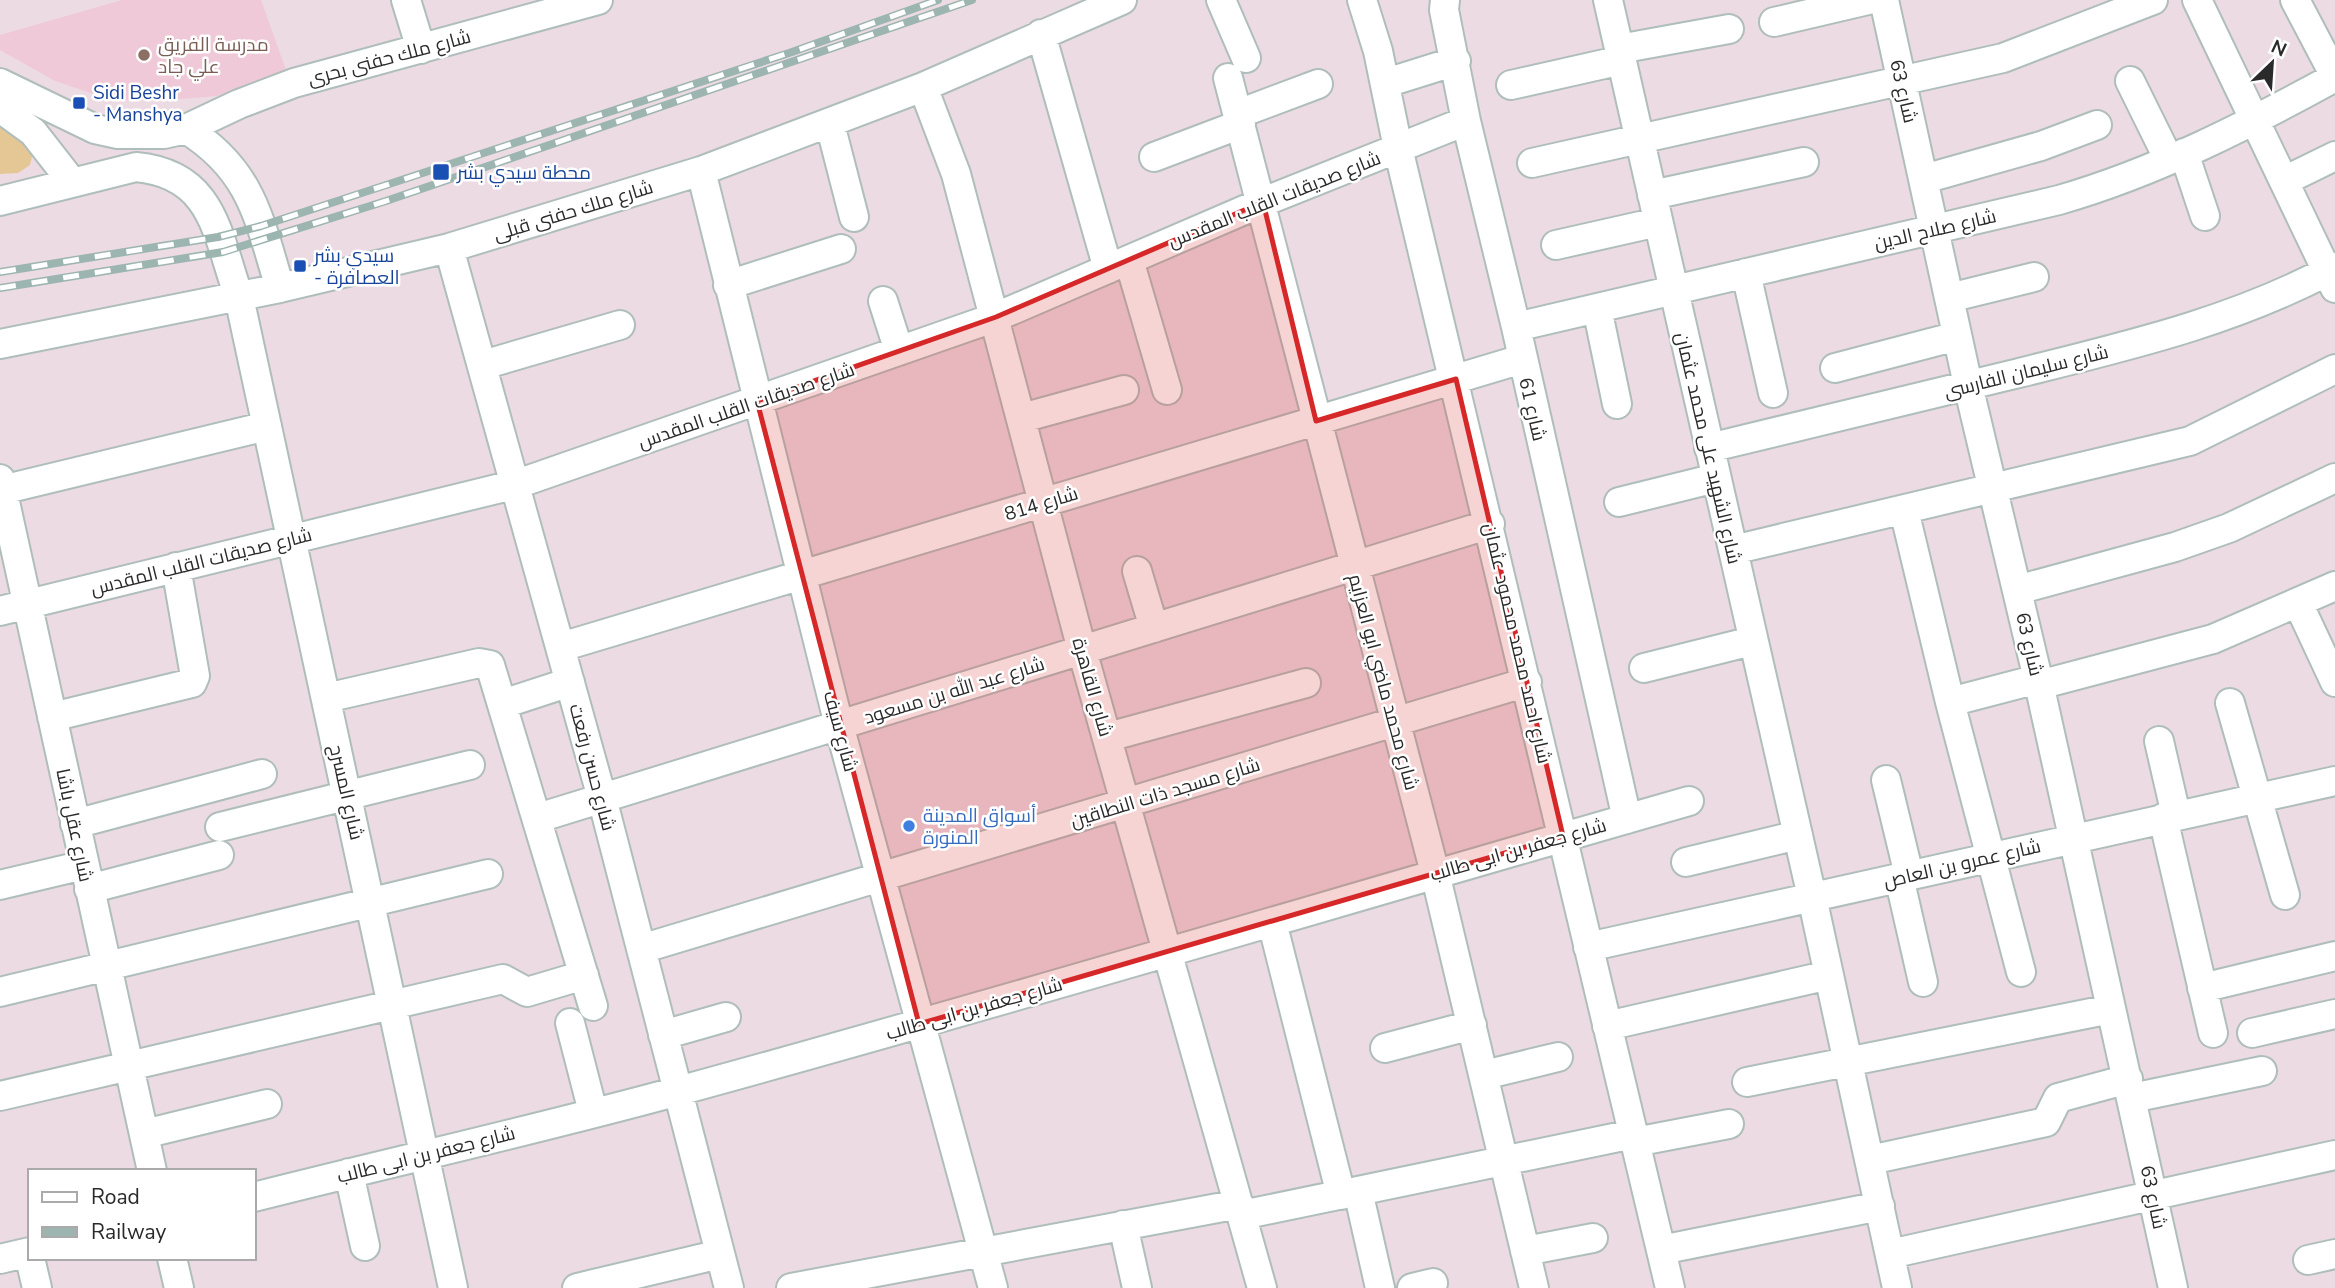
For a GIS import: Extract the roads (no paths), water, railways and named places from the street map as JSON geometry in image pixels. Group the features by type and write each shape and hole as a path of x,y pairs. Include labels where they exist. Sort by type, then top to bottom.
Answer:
{"street":[{"path":"406,0 421,49"},
{"name":"شارع ملك حفنى بحرى","path":"0,83 74,120 118,134 164,135 186,129 276,89 598,0"},
{"name":"شارع ملك حفنى قبلى","path":"0,344 239,297 449,248 701,171 923,87 1122,0"},
{"name":"شارع محمد ماضي ابو العزايم","path":"1221,0 1237,68 1239,119 1435,873 1534,1288"},
{"name":"شارع احمد محمد محمود عثمان","path":"1362,0 1386,83 1398,148 1456,379 1670,1288"},
{"name":"شارع 61","path":"1445,0 1444,10 1466,121 1516,327 1627,819"},
{"name":"شارع الشهيد على محمد عثمان","path":"1608,0 1812,897 1890,1254 1892,1287"},
{"path":"1774,22 1868,0"},
{"name":"شارع 63","path":"1884,0 1957,336 2039,682 2173,1288"},
{"path":"1532,163 1639,137 1902,83 2003,58 2153,0"},
{"path":"2197,0 2332,276"},
{"path":"2295,0 2335,76"},
{"path":"1511,85 1621,54 1729,29"},
{"path":"1041,34 1118,264 1167,390"},
{"path":"1386,83 1455,61"},
{"name":"شارع صلاح الدين","path":"1516,327 2059,201 2101,188 2176,157 2256,120 2335,76"},
{"path":"2130,81 2176,157 2206,216"},
{"path":"1154,157 1318,84"},
{"name":"شارع القاهرة","path":"923,87 956,174 1082,650 1262,1288"},
{"path":"0,108 33,132 72,182 0,201"},
{"name":"شارع صديقات القلب المقدس","path":"0,611 517,484 996,317 1262,202 1466,121"},
{"path":"830,124 853,217"},
{"path":"1924,179 2006,157 2097,125"},
{"path":"186,129 226,159 246,186 253,200 280,288"},
{"path":"2284,181 2335,156"},
{"path":"1556,245 1655,209 1804,162"},
{"name":"شارع المسرح","path":"72,182 136,167 156,169 191,186 210,215 239,297 453,1288"},
{"name":"شارع سيف","path":"701,171 839,725 993,1288"},
{"name":"شارع حسن رفعت","path":"449,248 517,484 602,798 729,1288"},
{"path":"728,285 841,248"},
{"path":"1746,273 1773,393"},
{"name":"شارع سليمان الفارسى","path":"1709,449 2198,325 2332,276"},
{"path":"1949,298 2034,277"},
{"path":"883,301 899,351"},
{"path":"1597,308 1616,404"},
{"path":"483,365 620,326"},
{"path":"1835,368 1957,336"},
{"name":"شارع 814","path":"561,647 1522,359"},
{"path":"1733,550 2190,441 2335,369"},
{"path":"1022,418 1124,390"},
{"path":"1,484 267,426"},
{"path":"1619,502 1716,478"},
{"path":"2017,590 2175,547 2229,528 2335,478"},
{"name":"شارع عقل باشا","path":"1,484 152,1169"},
{"path":"1904,510 1950,702 2021,972"},
{"name":"شارع عبد الله بن مسعود","path":"538,818 1490,524"},
{"path":"52,717 192,683 195,676 176,567"},
{"path":"1138,571 1154,628"},
{"path":"1950,702 2214,639 2299,605 2335,586"},
{"path":"2299,605 2335,682"},
{"path":"1644,668 1752,641"},
{"path":"326,698 486,663 494,670 593,1006"},
{"path":"503,704 570,682"},
{"name":"شارع مسجد ذات النطاقين","path":"641,949 1527,682"},
{"path":"1108,737 1306,683"},
{"path":"2230,704 2285,895"},
{"path":"2159,741 2170,817 2213,1033"},
{"path":"220,827 470,765"},
{"path":"75,824 262,774"},
{"path":"1886,780 1923,982"},
{"name":"شارع عمرو بن العاص","path":"1588,947 2073,838 2335,783"},
{"name":"شارع جعفر بن ابى طالب","path":"256,1196 678,1091 1168,954 1435,873 1689,801"},
{"path":"1686,862 1798,835"},
{"path":"0,885 87,877 219,855"},
{"path":"0,992 488,874"},
{"path":"1272,922 1349,1193 1380,1288"},
{"path":"2202,988 2335,956"},
{"path":"0,1096 503,979 527,992 584,975"},
{"path":"1607,1026 1829,975"},
{"path":"1747,1082 2111,1009"},
{"path":"2252,1033 2335,1014"},
{"path":"663,1035 726,1017"},
{"path":"570,1023 593,1112"},
{"path":"1384,1048 1472,1025"},
{"path":"1484,1075 1558,1057"},
{"path":"1870,1160 2046,1122 2058,1098 2262,1071"},
{"path":"144,1134 267,1104"},
{"path":"790,1288 1123,1226 1349,1193 1504,1161 1729,1124"},
{"path":"1890,1254 2335,1155"},
{"path":"349,1173 365,1246"},
{"path":"1661,1250 1880,1206"},
{"path":"1123,1226 1137,1288"},
{"path":"1525,1251 1593,1238"},
{"path":"577,1288 720,1254"},
{"path":"0,1259 28,1255"},
{"path":"31,1260 37,1288"},
{"path":"172,1260 179,1288"}],"railway":[{"path":"0,272 218,237 261,226 792,52 938,0"},
{"path":"0,288 223,252 386,201 972,0"}],"place":[{"name":"مدرسة الفريق علي جاد","path":"144,55"},
{"name":"Sidi Beshr - Manshya","path":"79,103"},
{"name":"محطة سيدي بشر","path":"441,172"},
{"name":"سيدي بشر - العصافرة","path":"300,266"},
{"name":"أسواق المدينة المنورة","path":"909,826"}]}
